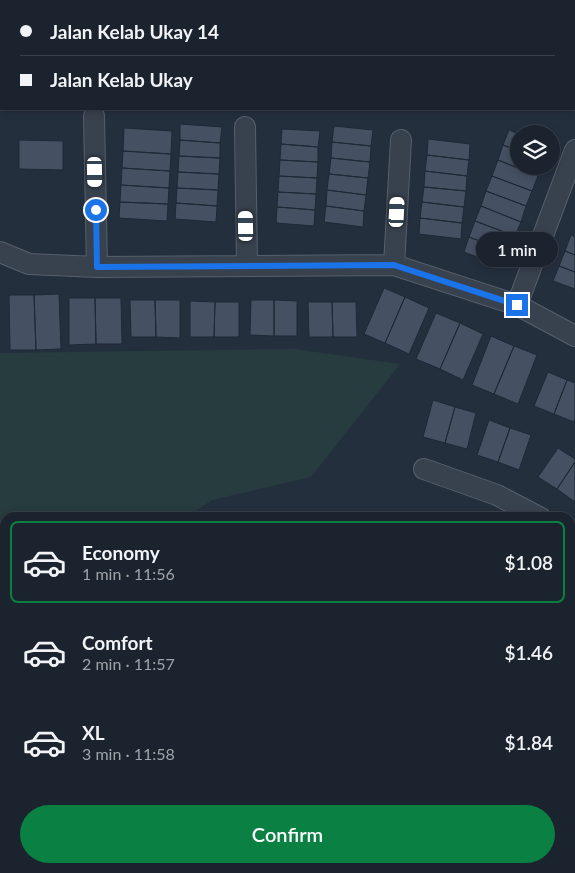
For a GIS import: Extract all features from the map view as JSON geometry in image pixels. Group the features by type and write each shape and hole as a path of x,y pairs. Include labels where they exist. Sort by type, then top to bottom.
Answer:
{"street":[{"path":"94,116 97,267"},
{"path":"245,126 247,265"},
{"path":"394,265 401,140"},
{"path":"517,305 575,150"},
{"path":"0,252 29,264 97,267 394,265 517,305 575,336"},
{"path":"424,469 497,495 530,512"}],"green space":[{"path":"295,349 400,364 311,477 212,500 194,512 0,512 0,353"}],"building":[{"path":"180,124 222,127 220,143 180,140"},
{"path":"334,126 373,130 371,146 332,142"},
{"path":"124,128 172,131 171,154 123,151"},
{"path":"282,129 320,131 318,147 281,144"},
{"path":"509,130 510,130 510,148 503,145"},
{"path":"428,139 470,144 469,160 427,155"},
{"path":"19,140 63,141 63,170 19,169"},
{"path":"180,140 220,143 220,158 179,156"},
{"path":"332,142 371,146 370,162 331,158"},
{"path":"281,144 318,147 318,162 280,160"},
{"path":"503,145 510,148 510,165 498,160"},
{"path":"123,151 171,154 170,171 122,168"},
{"path":"427,155 469,160 467,176 425,171"},
{"path":"179,156 220,158 219,174 178,172"},
{"path":"331,158 370,162 368,178 329,174"},
{"path":"280,160 318,162 317,178 279,176"},
{"path":"498,160 510,165 510,175 538,176 532,191 492,176"},
{"path":"122,168 170,171 169,188 121,185"},
{"path":"425,171 467,176 466,191 424,187"},
{"path":"178,172 219,174 218,190 177,188"},
{"path":"329,174 368,178 366,195 327,190"},
{"path":"279,176 317,178 316,194 278,192"},
{"path":"492,176 532,191 526,206 486,191"},
{"path":"121,185 169,188 168,204 120,202"},
{"path":"424,187 466,191 464,207 422,202"},
{"path":"177,188 218,190 217,206 176,203"},
{"path":"327,190 366,195 364,211 326,206"},
{"path":"486,191 526,206 521,222 481,206"},
{"path":"278,192 316,194 315,210 277,207"},
{"path":"120,202 168,204 167,221 119,218"},
{"path":"422,202 464,207 462,223 420,218"},
{"path":"176,203 217,206 216,222 175,219"},
{"path":"326,206 364,211 363,227 324,222"},
{"path":"481,206 521,222 515,236 475,221"},
{"path":"277,207 315,210 314,226 276,223"},
{"path":"420,218 462,223 461,239 419,234"},
{"path":"475,221 515,236 509,252 469,237"},
{"path":"571,235 575,237 575,255 565,251"},
{"path":"469,237 509,252 504,267 464,252"},
{"path":"565,251 575,255 575,272 559,266"},
{"path":"559,266 575,272 575,289 553,281"},
{"path":"384,288 405,297 385,343 364,334"},
{"path":"59,294 61,349 36,350 34,295"},
{"path":"9,295 34,295 36,350 10,350"},
{"path":"405,297 429,308 409,354 385,343"},
{"path":"69,298 95,298 96,344 69,345"},
{"path":"95,298 121,298 122,344 96,344"},
{"path":"130,300 155,300 156,337 131,337"},
{"path":"155,300 180,300 180,338 156,337"},
{"path":"251,300 274,300 274,336 250,335"},
{"path":"274,300 297,301 297,336 274,336"},
{"path":"190,301 215,302 214,337 190,337"},
{"path":"215,302 239,302 239,337 214,337"},
{"path":"308,302 332,302 333,337 309,337"},
{"path":"332,302 356,302 357,337 333,337"},
{"path":"436,313 460,323 440,369 416,359"},
{"path":"460,323 483,334 463,380 440,369"},
{"path":"491,336 514,346 494,394 472,385"},
{"path":"514,346 537,355 518,404 494,394"},
{"path":"548,372 567,380 554,414 534,406"},
{"path":"567,380 575,383 574,422 554,414"},
{"path":"433,400 455,407 445,443 423,437"},
{"path":"455,407 476,413 467,449 445,443"},
{"path":"489,420 510,428 498,462 477,455"},
{"path":"510,428 531,435 519,470 498,462"},
{"path":"558,448 575,459 575,462 557,489 538,477"},
{"path":"575,462 575,502 557,489"}],"route":[{"path":"96,210 97,267 394,265 517,305"}]}
